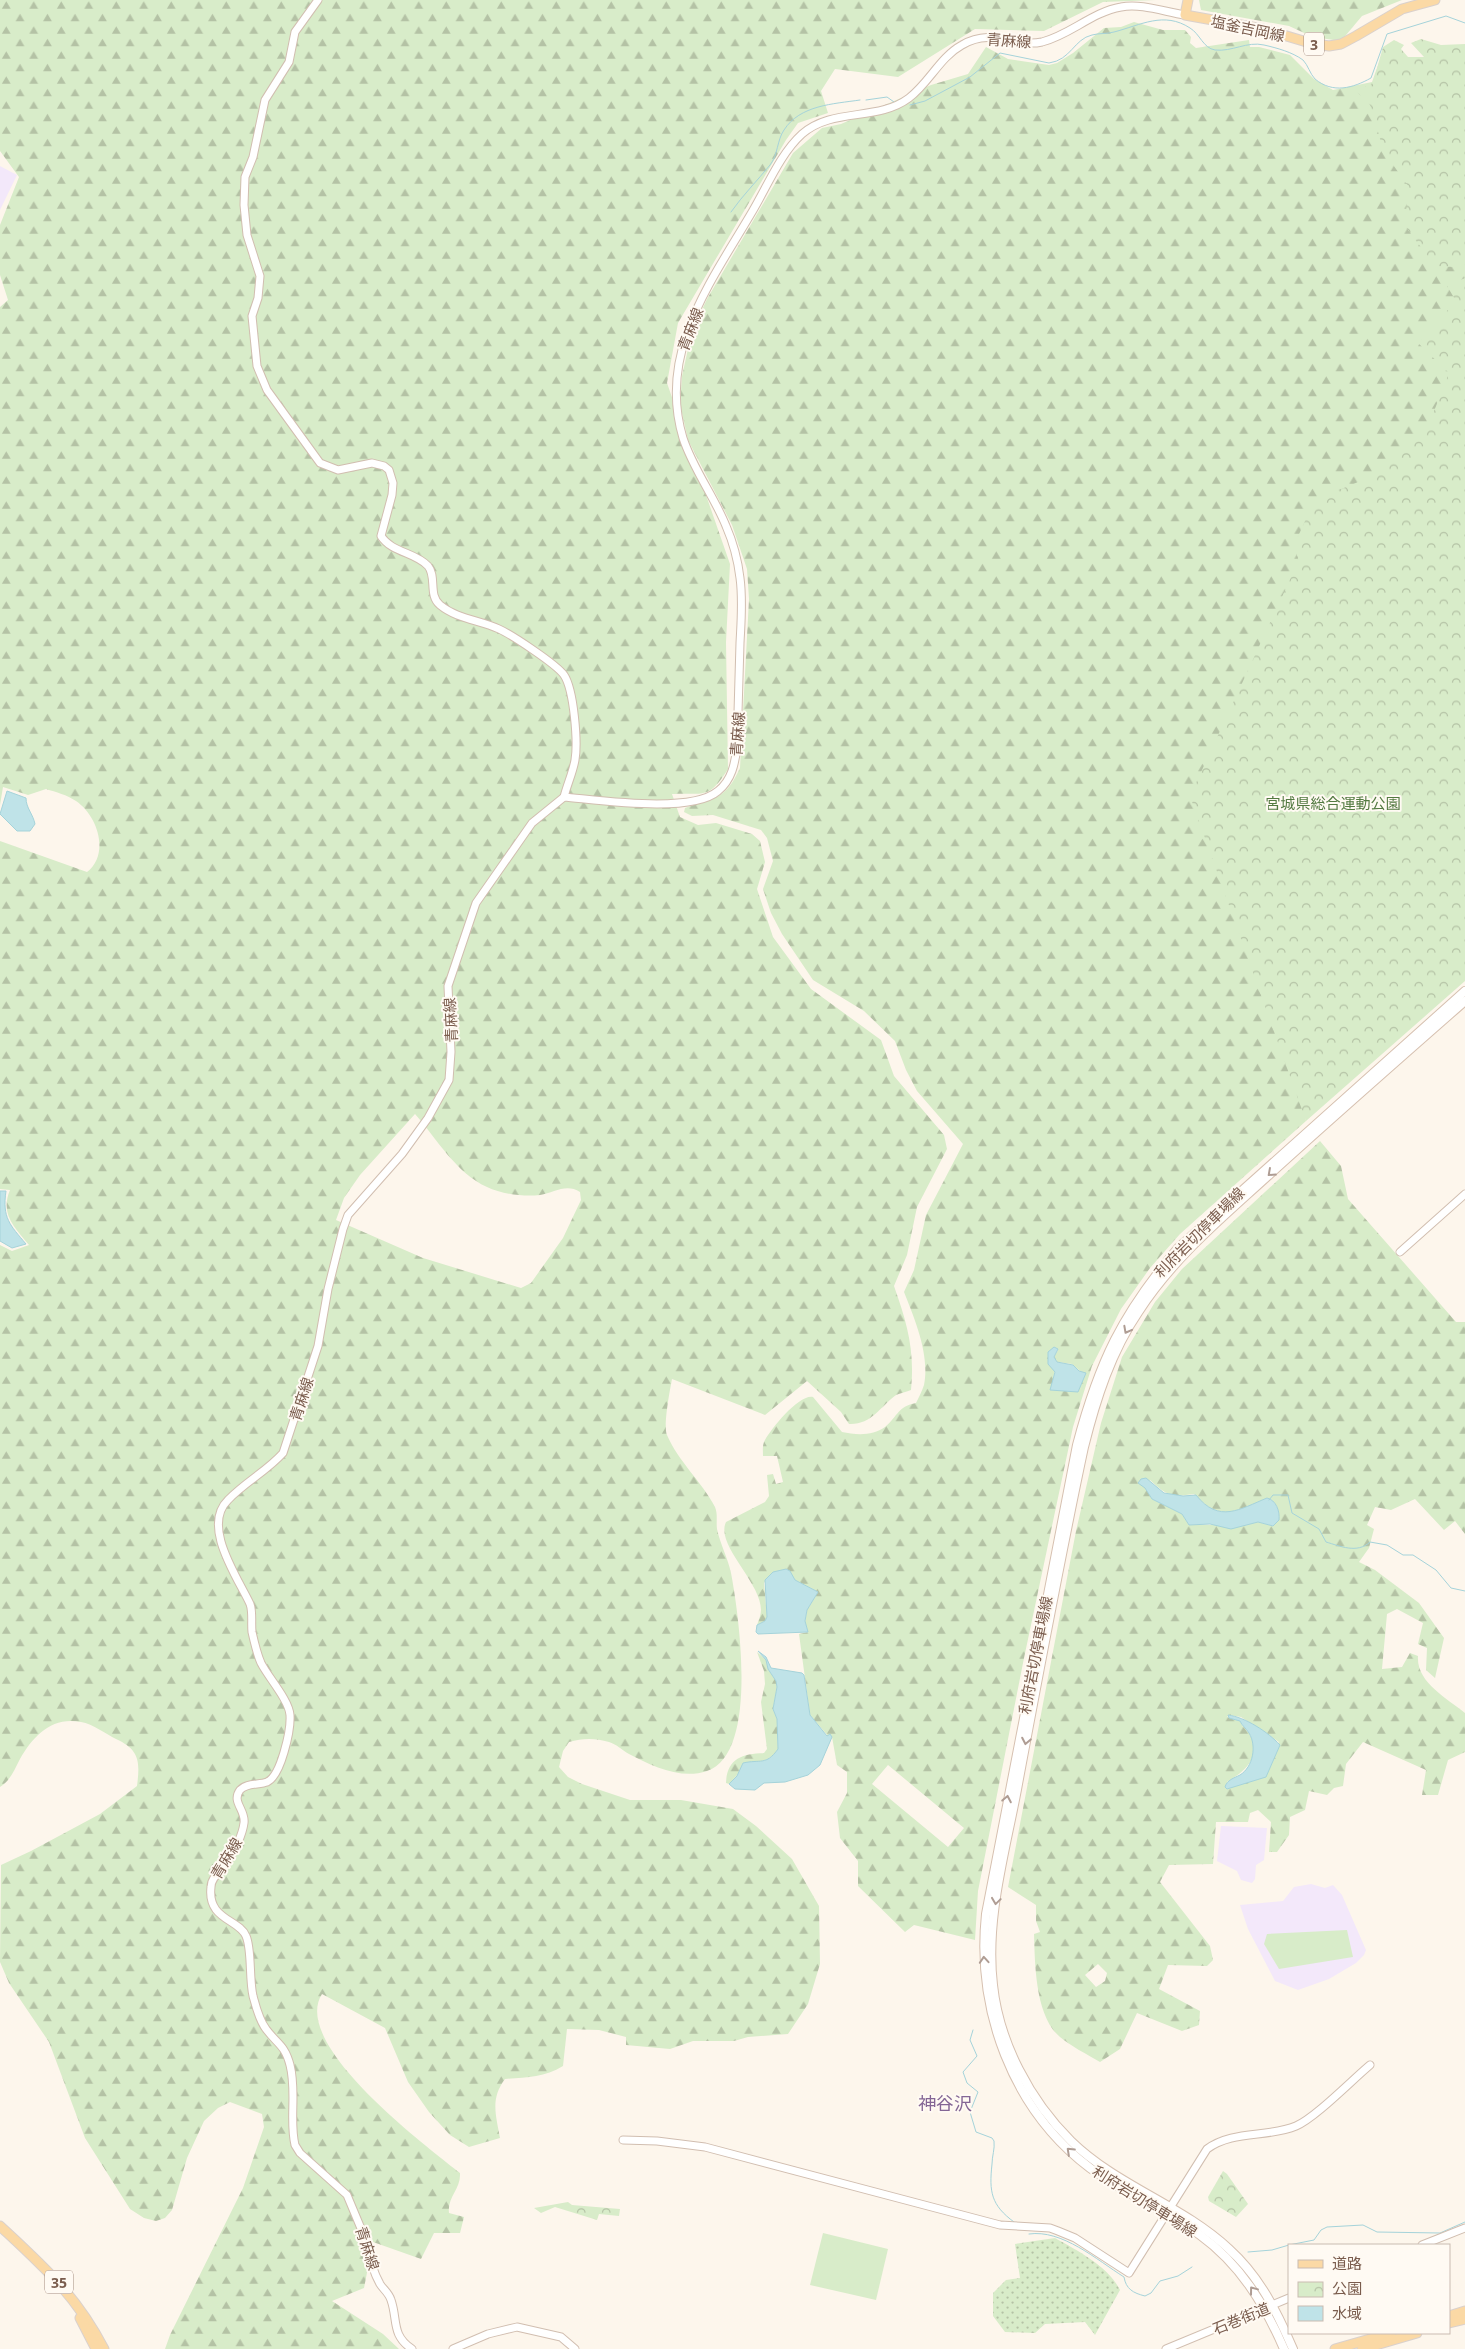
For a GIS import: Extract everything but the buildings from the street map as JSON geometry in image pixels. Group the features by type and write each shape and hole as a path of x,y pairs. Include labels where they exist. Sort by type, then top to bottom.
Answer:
{"main road":[{"path":"1186,15 1188,0"},
{"name":"塩釜吉岡線","path":"1186,15 1263,29 1310,44 1329,46 1341,44 1402,9 1435,0"},
{"name":"利府岩切停車場線","path":"1293,2349 1274,2304 1230,2249 1205,2230 1091,2168 1062,2144 1043,2121 1022,2090 1004,2055 986,1988 983,1936 991,1880 1077,1445 1101,1366 1130,1310 1152,1279 1203,1224 1465,991"},
{"name":"利府岩切停車場線","path":"1284,2349 1265,2308 1251,2287 1217,2250 1169,2212 1101,2166 1054,2123 1029,2087 1011,2052 993,1987 992,1947 998,1889 1084,1447 1096,1401 1109,1367 1138,1312 1159,1281 1208,1230 1465,1001"},
{"name":"35","path":"0,2226 64,2286 104,2349"},
{"name":"35","path":"0,2234 50,2280 68,2301 86,2323 96,2349"},
{"path":"1450,2316 1465,2311"},
{"path":"1450,2323 1465,2318"},
{"path":"1335,2349 1388,2334"},
{"path":"1362,2349 1414,2334"}],"street":[{"path":"318,0 295,32 287,66 265,100 253,158 245,178 244,205 247,235 260,276 258,298 252,316 256,366 267,390 320,463 338,470 372,463 384,466 389,470 393,483 392,495 381,536 394,548 428,566 432,573 433,595 438,603 458,616 498,628 509,634 562,672 569,687 575,754 564,797"},
{"name":"青麻線","path":"410,2348 399,2337 394,2327 391,2300 380,2284 370,2256 370,2250 352,2202 295,2146 294,2084 290,2064 283,2046 265,2028 260,2018 253,1995 246,1936 238,1926 223,1918 217,1911 210,1891 214,1878 228,1861 244,1826 245,1817 237,1803 239,1791 244,1787 268,1782 278,1771 287,1736 290,1713 260,1662 252,1631 251,1606 227,1560 218,1530 220,1516 226,1502 252,1479 271,1467 283,1453 298,1402 318,1346 330,1281 348,1215 402,1154 428,1118 448,1080 451,1052 448,986 476,903 532,823 564,797 628,802 694,802 718,792 732,773 737,738 740,580 726,525 684,439 676,394 677,370 686,332 701,299 791,146 801,135 829,119 884,110 908,99 950,54 969,41 982,37 998,37 1039,42 1061,35 1104,12 1121,7 1136,6 1186,15"},
{"path":"1400,1252 1465,1194"},
{"path":"623,2140 658,2141 705,2147 1000,2225 1050,2228 1075,2238 1129,2273 1169,2212 1203,2154 1213,2145 1231,2138 1296,2126 1310,2117 1370,2065"},
{"path":"1425,2244 1465,2228"},
{"name":"石巻街道","path":"1166,2349 1288,2298"},
{"path":"453,2349 488,2334 517,2327 560,2336 575,2349"}],"shaded area":[{"path":"0,166 17,175 0,210"},
{"path":"1221,1826 1267,1828 1264,1860 1256,1865 1255,1879 1252,1883 1241,1880 1237,1871 1217,1861"},
{"path":"1311,1884 1325,1888 1333,1885 1342,1895 1366,1950 1356,1963 1329,1979 1298,1990 1275,1981 1248,1929 1240,1905 1283,1901 1294,1887"}],"green space":[{"path":"0,0 1156,0 1103,2 1044,31 975,29 898,77 835,69 821,91 828,113 798,123 786,140 678,323 667,383 730,564 726,642 728,769 715,786 704,793 672,794 680,817 698,825 716,823 752,834 760,841 765,862 757,889 773,937 811,989 881,1040 894,1076 944,1135 947,1149 917,1207 907,1255 894,1286 903,1312 911,1349 911,1390 896,1395 863,1422 849,1424 841,1412 807,1381 765,1415 672,1379 666,1416 667,1435 677,1454 704,1489 715,1507 717,1529 730,1567 738,1619 742,1681 740,1712 734,1739 723,1759 707,1771 687,1774 677,1773 647,1763 612,1743 584,1739 569,1742 563,1751 559,1767 568,1777 582,1784 630,1800 681,1800 733,1809 756,1826 792,1859 819,1906 820,1964 808,2004 788,2034 748,2037 734,2041 693,2041 670,2049 626,2045 626,2037 599,2030 567,2029 563,2066 542,2075 505,2079 497,2093 495,2107 500,2138 469,2147 450,2135 429,2112 408,2082 385,2028 322,1994 317,2015 325,2039 342,2065 366,2092 393,2117 460,2173 460,2179 450,2202 449,2213 464,2217 460,2233 434,2233 421,2259 373,2242 364,2288 332,2301 383,2334 399,2349 165,2349 170,2335 243,2188 264,2127 262,2114 230,2102 218,2108 204,2121 187,2158 172,2210 165,2218 156,2221 144,2218 130,2209 85,2138 49,2042 9,1983 0,1962 1,1865 100,1814 137,1786 138,1763 134,1752 130,1748 95,1727 81,1722 61,1722 52,1725 37,1736 25,1751 10,1778 0,1787 0,1245 12,1251 29,1245 10,1220 7,1199 10,1190 0,1189 0,841 87,872 94,864 99,846 95,825 90,816 76,801 65,795 46,789 28,795 3,787 0,805 0,307 8,300 0,275 0,225 19,177 0,151","holes":["415,1114 456,1164 476,1181 487,1187 506,1193 527,1196 540,1195 565,1188 575,1189 580,1192 581,1200 563,1238 531,1283 521,1288 423,1258 336,1220 344,1198 360,1175"]},
{"path":"1199,0 1402,0 1362,16 1341,41 1313,37 1289,26 1201,10"},
{"path":"1134,22 1163,30 1185,30 1191,37 1190,43 1196,48 1249,40 1250,47 1259,47 1290,55 1314,79 1333,90 1372,82 1384,48 1400,48 1402,54 1408,58 1426,58 1421,40 1465,198 1465,750 1299,1081 1306,1121 1180,1234 1150,1268 1121,1309 1092,1366 1073,1427 1024,1658 978,1891 975,1940 914,1925 905,1932 858,1886 858,1861 840,1838 837,1812 847,1793 847,1772 837,1765 832,1737 828,1736 810,1715 799,1634 808,1632 805,1622 807,1610 818,1592 795,1580 787,1569 771,1574 764,1583 767,1617 765,1621 757,1625 761,1612 759,1599 732,1553 724,1531 726,1522 765,1502 769,1496 767,1475 773,1474 776,1484 783,1482 777,1456 763,1456 763,1444 780,1420 794,1406 807,1397 813,1397 842,1432 859,1434 880,1430 905,1406 916,1403 924,1385 925,1362 913,1314 904,1292 914,1270 926,1215 963,1144 917,1091 906,1070 895,1041 864,1011 813,980 782,934 771,913 763,889 773,861 767,838 761,830 713,815 692,816 684,812 685,808 712,799 724,792 740,768 749,599 747,569 732,525 688,440 680,404 682,376 692,331 707,299 793,153 822,128 841,124 931,85 968,74 986,47 1008,59 1049,65 1057,63 1073,53 1104,28 1121,27","holes":["1054,1347 1058,1350 1054,1357 1057,1362 1072,1364 1081,1372 1073,1391 1063,1390 1053,1379 1055,1370 1048,1362","888,1765 964,1828 948,1847 872,1784"]},
{"path":"1421,39 1441,45 1465,44 1465,264 1454,267 1435,266 1405,226 1408,186 1384,152 1370,105 1356,91 1373,83 1383,47 1394,40 1404,45 1401,49 1408,57 1424,57 1411,43"},
{"name":"宮城県総合運動公園","path":"1465,278 1465,981 1306,1121 1190,796 1298,562 1295,543 1310,510 1339,490 1370,477 1425,434 1449,373 1418,343 1456,301 1447,286"},
{"path":"1320,1141 1341,1166 1348,1199 1456,1322 1465,1322 1465,1534 1455,1521 1444,1530 1415,1499 1391,1510 1375,1507 1367,1525 1374,1529 1369,1548 1359,1562 1375,1570 1419,1603 1444,1638 1435,1678 1426,1670 1427,1648 1418,1644 1423,1623 1397,1609 1387,1614 1382,1669 1402,1667 1410,1653 1418,1656 1422,1674 1427,1682 1465,1713 1465,1752 1448,1760 1438,1795 1422,1795 1426,1770 1363,1742 1346,1764 1343,1786 1334,1788 1327,1795 1309,1791 1305,1810 1290,1817 1289,1835 1277,1852 1269,1852 1271,1822 1258,1810 1250,1813 1248,1822 1216,1822 1213,1864 1169,1865 1160,1882 1210,1946 1213,1960 1207,1966 1168,1965 1159,1989 1200,2011 1199,2025 1182,2031 1137,2013 1120,2049 1100,2062 1073,2047 1052,2028 1041,2003 1036,1974 1034,1934 1040,1932 1036,1921 1036,1905 1008,1887 1076,1531 1101,1423 1122,1357 1155,1302 1182,1269","holes":["1150,1480 1165,1492 1174,1495 1194,1494 1212,1509 1221,1511 1238,1510 1267,1498 1277,1506 1279,1520 1273,1526 1258,1522 1245,1525 1189,1525 1182,1514 1152,1499 1145,1487","1229,1715 1241,1717 1279,1742 1252,1780 1231,1787 1227,1782 1250,1763 1254,1750 1249,1733 1240,1721 1227,1717","1098,1964 1107,1973 1105,1981 1096,1987 1085,1975"]},
{"path":"757,1652 766,1660 768,1669 776,1681 777,1687 773,1709 777,1719 778,1749 765,1760 749,1762 729,1784 726,1783 727,1775 732,1763 748,1755 764,1753 767,1749 761,1702 765,1684 764,1671"},
{"path":"1347,1930 1353,1957 1279,1969 1264,1944 1267,1934"},
{"path":"1223,2171 1248,2204 1236,2217 1209,2201 1208,2197"},
{"path":"568,2202 572,2205 620,2209 619,2216 599,2214 597,2220 555,2207 541,2213 534,2208"},
{"path":"823,2233 888,2249 876,2300 810,2285"},
{"path":"1055,2238 1100,2266 1115,2281 1120,2290 1095,2335 1085,2322 1045,2324 1035,2333 1005,2332 993,2316 993,2293 1006,2280 1020,2278 1015,2244"}],"water":[{"path":"7,791 26,798 35,824 30,831 17,831 0,814"},
{"path":"0,1191 6,1191 5,1208 8,1220 26,1244 12,1248 0,1241"},
{"path":"1054,1347 1058,1349 1054,1357 1057,1362 1073,1365 1079,1371 1086,1373 1078,1392 1050,1390 1055,1372 1048,1364 1048,1352"},
{"path":"1146,1478 1164,1493 1183,1496 1196,1495 1205,1504 1221,1512 1239,1510 1267,1498 1277,1506 1279,1520 1273,1526 1258,1522 1231,1529 1210,1524 1189,1525 1182,1514 1152,1499 1145,1488 1138,1483 1141,1479"},
{"path":"786,1569 790,1571 795,1580 818,1592 807,1610 805,1621 808,1632 758,1634 756,1632 757,1625 765,1621 767,1617 765,1580 773,1572"},
{"path":"758,1651 766,1657 771,1668 802,1673 804,1675 810,1715 827,1736 830,1734 832,1737 820,1765 808,1775 785,1782 764,1783 755,1790 735,1789 729,1784 737,1776 743,1763 766,1760 778,1749 777,1719 773,1709 777,1687 776,1681 768,1669 766,1660"},
{"path":"1228,1715 1235,1716 1256,1726 1280,1745 1266,1777 1227,1789 1225,1787 1227,1783 1240,1775 1248,1767 1253,1750 1253,1744 1248,1731 1240,1721 1229,1718"}],"waterway":[{"path":"910,105 925,101 970,77 1000,53 1049,63 1068,54 1086,37 1114,32 1152,21 1171,20 1180,23 1190,28 1207,47 1215,50 1258,44 1284,51 1303,60 1315,79 1322,84 1336,88 1350,87 1371,78 1387,34 1446,16 1465,23"},
{"path":"866,100 887,97 894,102"},
{"path":"731,212 770,165 775,157 784,130 799,115 818,107 860,100"},
{"path":"1269,1500 1273,1495 1288,1495 1292,1513 1319,1529 1326,1542 1354,1548 1360,1548 1370,1542 1387,1545 1403,1555 1413,1555 1436,1570 1451,1588 1465,1591"},
{"path":"973,2030 970,2040 977,2056 963,2072 967,2083 978,2092 970,2112 976,2132 992,2138 994,2141 991,2182 993,2197 1000,2210 1014,2222"},
{"path":"1294,2244 1314,2240 1321,2230 1327,2227 1363,2225 1377,2232 1440,2233 1465,2222"},
{"path":"1029,2234 1054,2236 1079,2247 1124,2277 1126,2285 1131,2290 1145,2296 1151,2293 1160,2281 1178,2276 1192,2267"},
{"path":"1248,2252 1272,2250 1288,2245"}],"district":[{"name":"神谷沢","path":"945,2103"}]}
